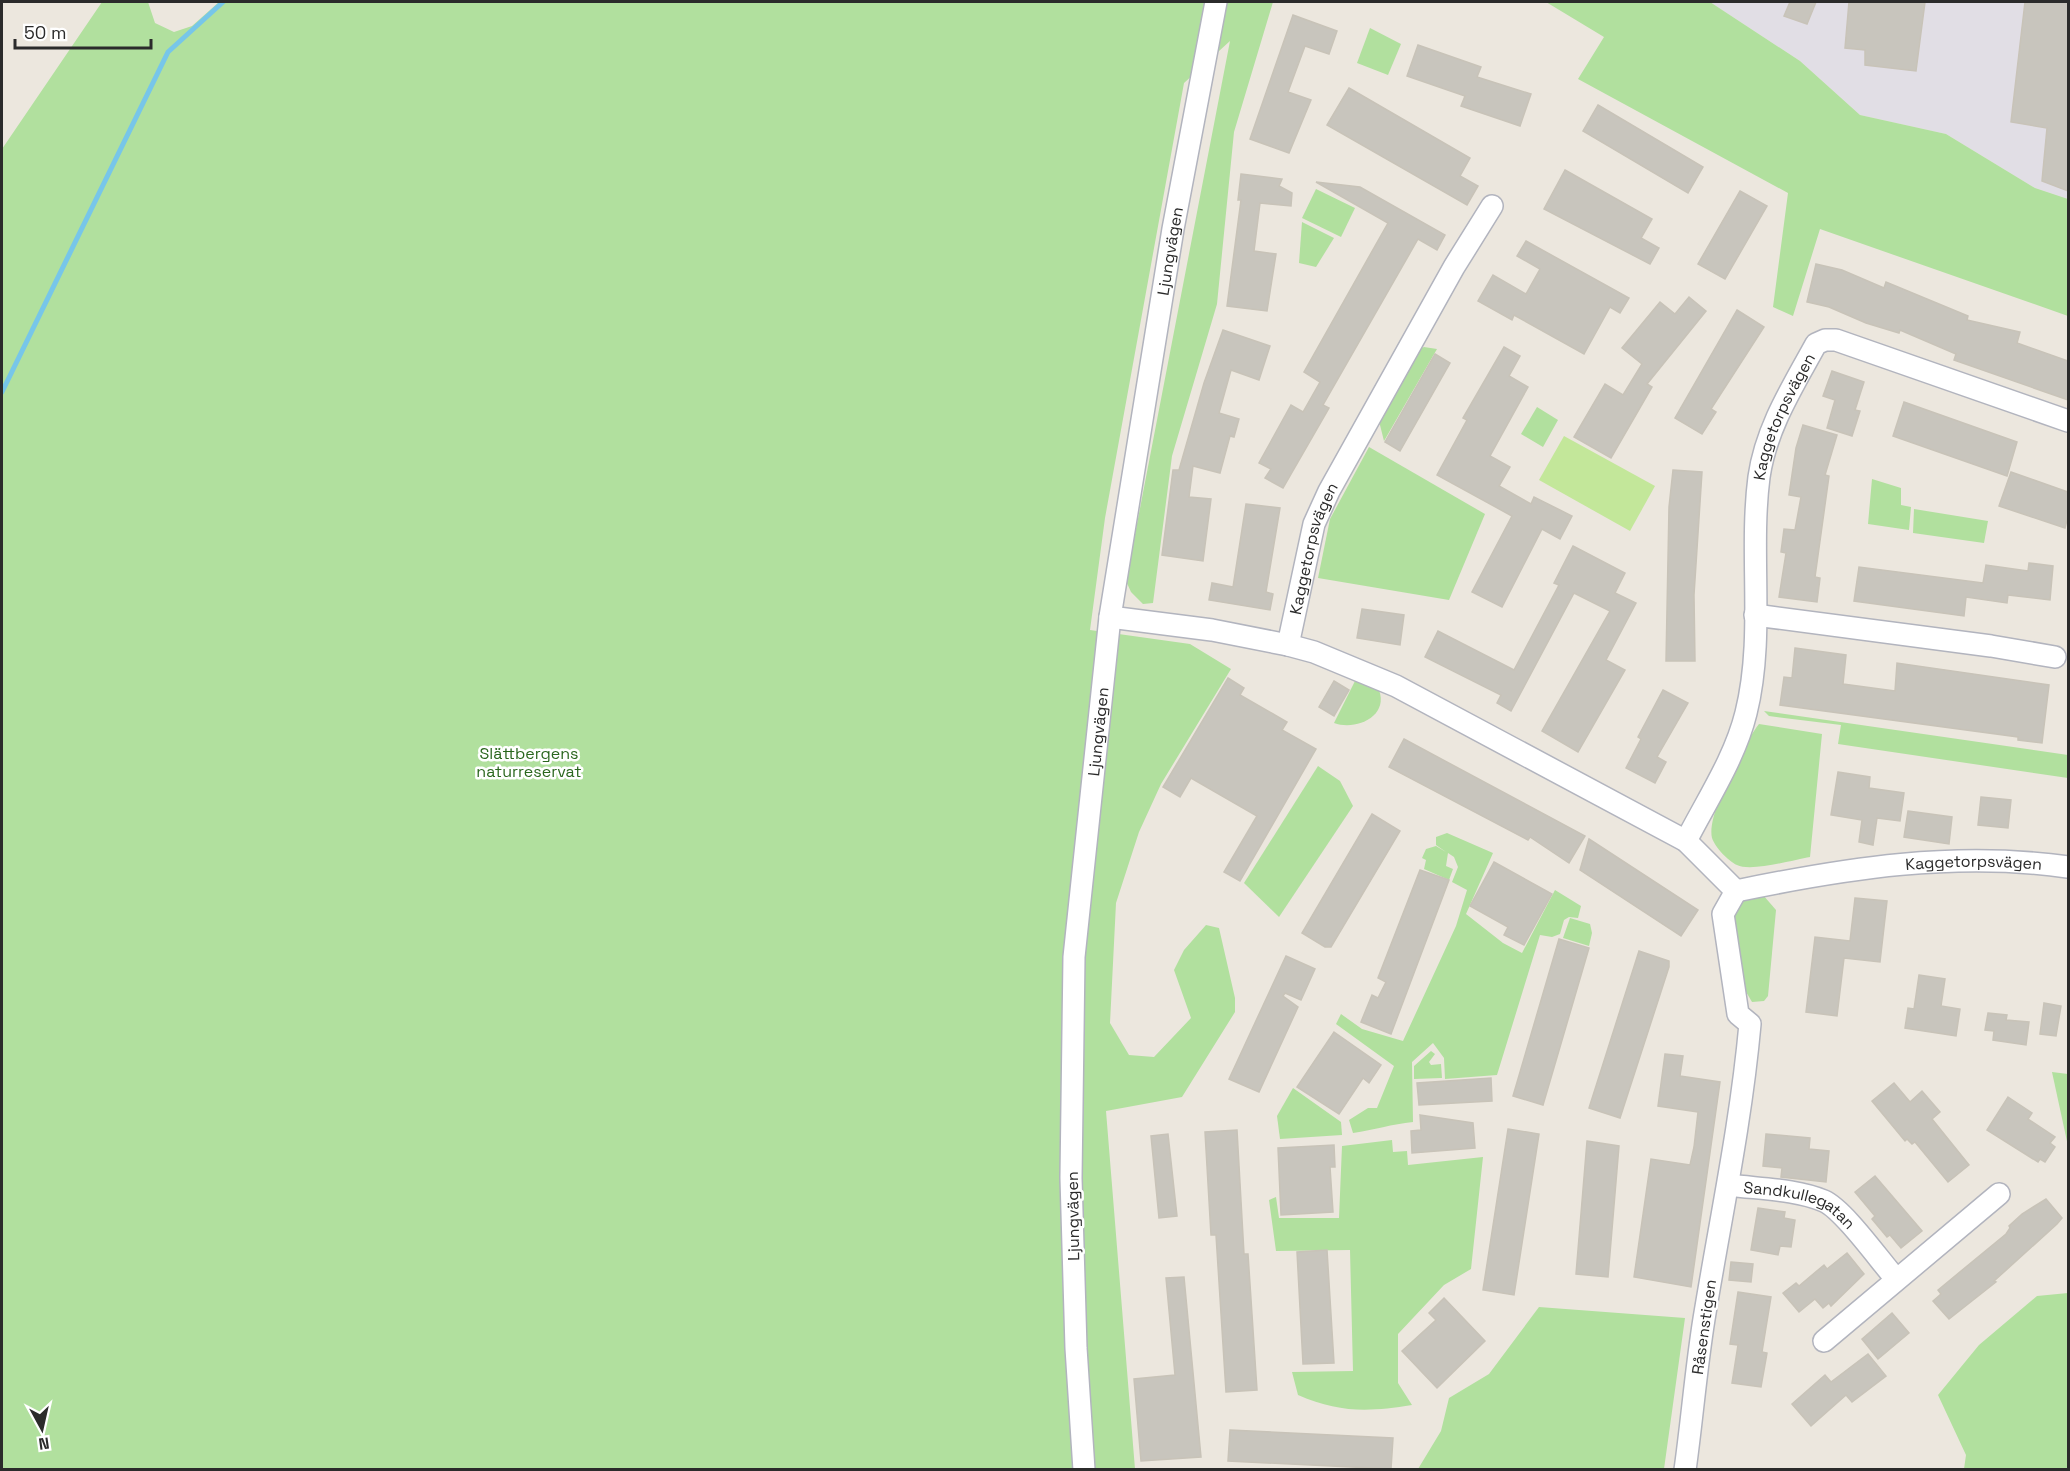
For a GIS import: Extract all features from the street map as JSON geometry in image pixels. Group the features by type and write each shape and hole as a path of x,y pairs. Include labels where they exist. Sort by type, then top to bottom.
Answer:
{"street":[{"name":"Ljungvägen","path":"1084,1470 1076,1348 1072,1190 1074,957 1110,617 1173,229 1216,2"},
{"name":"Kaggetorpsvägen","path":"1288,645 1314,524 1329,490 1454,267 1492,206"},
{"name":"Kaggetorpsvägen","path":"1686,841 1731,753 1746,714 1753,677 1759,478 1779,412 1816,344 1825,340 1836,340 2068,421"},
{"path":"1755,615 1991,646 2055,657"},
{"path":"1110,617 1212,630 1288,645 1314,652 1396,686 1686,841 1736,891"},
{"name":"Kaggetorpsvägen","path":"1736,891 1879,866 1971,859 2068,867"},
{"name":"Sandkullegatan","path":"1736,891 1722,914 1738,1014 1750,1024 1739,1124 1729,1185 1810,1197 1826,1202 1839,1213 1896,1279"},
{"name":"Råsenstigen","path":"1685,1470 1704,1321 1729,1185"},
{"path":"1824,1341 1999,1194"}],"shaded area":[{"path":"1710,2 2068,2 2068,199 2035,188 1946,134 1860,115 1800,61"}],"green space":[{"name":"Slättbergens naturreservat","path":"102,2 148,2 155,23 174,32 192,26 219,2 1273,2 1234,132 1217,304 1172,456 1153,603 1143,604 1131,592 1126,581 1230,41 1184,83 1105,518 1090,630 1190,644 1231,669 1161,784 1139,832 1116,903 1110,1023 1129,1055 1154,1057 1191,1018 1174,970 1184,950 1206,925 1219,928 1235,998 1235,1012 1182,1097 1106,1111 1135,1469 2,1470 2,149"},
{"path":"1546,2 1710,2 1800,61 1860,115 1946,134 2035,188 2068,199 2068,316 1820,229 1793,316 1773,307 1788,193 1578,79 1604,37"},
{"path":"1370,28 1401,44 1388,75 1357,63"},
{"path":"1316,189 1355,208 1341,237 1302,218"},
{"path":"1302,222 1334,238 1316,267 1299,263"},
{"path":"1424,347 1437,349 1384,441 1379,421 1420,349"},
{"path":"1537,407 1558,420 1543,447 1521,434"},
{"path":"1564,436 1655,486 1630,531 1539,480"},
{"path":"1369,447 1485,514 1449,600 1318,578 1330,519"},
{"path":"1872,479 1901,488 1901,505 1911,507 1909,530 1868,524"},
{"path":"1914,509 1988,521 1984,543 1913,533"},
{"path":"1356,679 1379,690 1381,699 1379,708 1368,720 1360,723 1342,725 1334,723"},
{"path":"1764,711 2068,755 2068,778 1838,744 1841,725 1769,716"},
{"path":"1759,724 1822,734 1810,857 1783,863 1743,867 1733,863 1719,849 1712,838 1712,827 1720,797 1744,747"},
{"path":"1318,766 1340,781 1353,806 1279,917 1244,883"},
{"path":"1447,833 1493,853 1466,914 1503,943 1522,953 1555,890 1581,906 1578,918 1569,917 1564,920 1560,934 1552,937 1540,935 1497,1075 1445,1079 1444,1058 1433,1043 1412,1062 1413,1122 1353,1133 1349,1120 1368,1108 1377,1108 1394,1066 1336,1024 1341,1014 1362,1029 1403,1041 1456,926 1467,890 1452,882 1458,867 1454,857 1448,853 1446,866 1453,869 1449,880 1424,869 1426,860 1422,858 1426,849 1436,846 1446,852 1436,845 1436,837"},
{"path":"1763,895 1776,910 1768,996 1764,1001 1752,1002 1745,990 1734,914 1746,896"},
{"path":"1570,918 1590,924 1592,933 1589,946 1563,938"},
{"path":"1431,1051 1435,1054 1429,1062 1431,1065 1441,1064 1442,1078 1414,1079 1414,1066"},
{"path":"2052,1072 2068,1074 2068,1146"},
{"path":"1293,1088 1341,1122 1342,1135 1280,1139 1277,1116"},
{"path":"1392,1140 1393,1152 1407,1151 1408,1165 1483,1157 1471,1269 1444,1285 1398,1334 1398,1383 1412,1405 1368,1410 1327,1405 1298,1395 1292,1372 1353,1371 1350,1250 1276,1251 1269,1200 1276,1197 1279,1218 1339,1218 1342,1146"},
{"path":"2068,1293 2068,1469 1964,1469 1966,1455 1938,1395 1979,1345 2037,1296"},
{"path":"1539,1307 1685,1318 1664,1469 1418,1469 1441,1431 1449,1398 1489,1374"}],"building":[{"path":"1790,2 1816,2 1807,24 1784,16"},
{"path":"1849,2 1925,2 1916,71 1865,65 1865,50 1845,48"},
{"path":"2025,2 2068,2 2068,191 2042,181 2047,128 2011,122"},
{"path":"1293,15 1337,31 1329,54 1305,46 1288,92 1311,100 1289,153 1250,139"},
{"path":"1418,45 1481,67 1477,77 1531,94 1520,126 1461,106 1465,96 1407,76"},
{"path":"1349,88 1470,158 1460,176 1478,186 1467,205 1327,125"},
{"path":"1598,105 1703,167 1688,193 1583,131"},
{"path":"1565,170 1652,219 1641,238 1659,248 1650,264 1544,209"},
{"path":"1241,174 1282,179 1279,186 1292,193 1291,206 1260,203 1254,251 1276,254 1267,311 1227,306 1241,200 1238,200"},
{"path":"1316,182 1360,187 1445,235 1437,250 1418,239 1323,405 1329,408 1283,488 1265,478 1271,469 1259,463 1291,405 1303,412 1320,382 1304,372 1388,223"},
{"path":"1740,191 1767,206 1725,279 1698,264"},
{"path":"1526,241 1629,298 1620,313 1610,307 1584,354 1514,315 1512,320 1478,301 1493,275 1526,294 1540,269 1517,256"},
{"path":"1816,264 1842,270 1884,288 1886,282 1968,316 1967,320 2020,332 2017,343 2068,361 2068,400 1954,360 1956,354 1900,330 1899,333 1866,323 1829,307 1807,302"},
{"path":"1689,297 1706,311 1647,384 1652,387 1611,458 1574,437 1605,384 1623,395 1642,364 1622,348 1660,302 1675,314"},
{"path":"1737,310 1764,327 1711,409 1716,412 1702,434 1675,418"},
{"path":"1223,330 1270,346 1259,380 1231,370 1219,413 1239,419 1234,437 1230,436 1220,473 1193,466 1189,497 1211,499 1203,561 1162,555 1173,470 1179,470 1204,383"},
{"path":"1504,347 1520,356 1509,376 1528,387 1490,456 1510,467 1499,486 1531,504 1534,497 1572,516 1560,539 1542,529 1502,607 1472,592 1512,516 1437,475 1467,420 1463,418"},
{"path":"1435,354 1450,363 1400,451 1385,442"},
{"path":"1832,371 1864,382 1855,410 1860,411 1852,436 1827,428 1835,400 1823,396"},
{"path":"1904,402 2017,442 2007,476 1893,436"},
{"path":"1803,425 1837,435 1825,475 1829,476 1815,577 1820,578 1817,602 1779,597 1786,553 1781,552 1784,529 1795,530 1801,497 1789,495 1796,448"},
{"path":"1673,470 1702,472 1694,595 1695,661 1666,661 1669,507"},
{"path":"2011,472 2068,492 2068,516 2065,528 1999,506"},
{"path":"1246,504 1280,508 1266,592 1273,594 1270,610 1209,600 1212,583 1233,587"},
{"path":"1573,546 1625,573 1615,593 1636,603 1606,660 1625,670 1578,752 1542,731 1610,611 1574,593 1511,711 1497,703 1501,695 1425,657 1438,631 1514,670 1559,585 1554,583"},
{"path":"2029,563 2053,566 2050,600 2008,595 2007,603 1966,597 1964,616 1854,601 1859,567 1983,583 1986,565 2028,571"},
{"path":"1362,609 1404,615 1400,645 1357,638"},
{"path":"1795,648 1846,655 1843,684 1895,691 1897,663 2049,685 2042,743 2018,740 2018,737 1780,705 1784,677 1792,678"},
{"path":"1228,678 1244,688 1240,695 1287,722 1282,730 1316,749 1240,881 1224,872 1257,816 1191,778 1180,797 1163,787"},
{"path":"1334,681 1349,690 1334,716 1319,707"},
{"path":"1663,690 1688,703 1657,757 1666,762 1655,783 1626,768 1641,739 1638,737"},
{"path":"1404,739 1585,836 1569,863 1530,837 1528,840 1389,767"},
{"path":"1838,772 1870,777 1869,788 1904,793 1900,821 1877,818 1873,845 1859,842 1862,820 1831,815"},
{"path":"1981,797 2011,800 2008,828 1978,825"},
{"path":"1908,811 1952,817 1949,844 1904,837"},
{"path":"1372,814 1400,831 1331,947 1325,947 1302,933"},
{"path":"1589,839 1698,910 1681,936 1580,870"},
{"path":"1494,862 1552,894 1524,945 1504,935 1508,927 1470,906"},
{"path":"1420,870 1449,880 1391,1034 1361,1022 1372,995 1378,998 1386,982 1378,978"},
{"path":"1855,898 1887,901 1880,962 1844,958 1837,1016 1806,1012 1815,937 1850,941"},
{"path":"1559,939 1589,948 1543,1105 1513,1096"},
{"path":"1639,951 1669,961 1669,967 1620,1118 1589,1108"},
{"path":"1286,956 1315,969 1301,1000 1285,993 1283,996 1298,1007 1259,1092 1229,1079"},
{"path":"1919,975 1945,979 1941,1006 1960,1009 1956,1036 1905,1028 1908,1008 1914,1009"},
{"path":"2044,1003 2061,1006 2056,1036 2040,1034"},
{"path":"1988,1013 2007,1015 2006,1020 2029,1022 2026,1045 1993,1040 1994,1031 1985,1030"},
{"path":"1334,1032 1381,1065 1369,1083 1363,1078 1339,1114 1297,1087"},
{"path":"1665,1054 1683,1056 1680,1076 1720,1082 1691,1287 1634,1277 1651,1159 1690,1165 1694,1147 1698,1112 1658,1106"},
{"path":"1491,1078 1492,1101 1419,1105 1417,1083"},
{"path":"1894,1083 1910,1102 1922,1091 1940,1112 1932,1119 1969,1165 1948,1182 1915,1142 1912,1144 1907,1139 1905,1141 1872,1101"},
{"path":"2008,1097 2032,1113 2028,1119 2055,1137 2050,1143 2055,1147 2045,1162 2040,1159 2038,1162 1987,1130"},
{"path":"1420,1115 1473,1123 1475,1148 1412,1153 1411,1131 1421,1130"},
{"path":"1508,1129 1539,1134 1514,1295 1483,1290"},
{"path":"1237,1130 1244,1254 1248,1254 1257,1390 1226,1392 1216,1235 1211,1235 1205,1132"},
{"path":"1168,1134 1177,1216 1159,1218 1151,1136"},
{"path":"1766,1134 1810,1138 1809,1149 1829,1151 1826,1182 1781,1177 1782,1168 1763,1166"},
{"path":"1587,1141 1619,1146 1608,1277 1576,1274"},
{"path":"1334,1145 1335,1167 1330,1167 1333,1212 1281,1215 1278,1148"},
{"path":"1875,1176 1922,1231 1901,1248 1890,1235 1887,1237 1872,1219 1875,1216 1855,1192"},
{"path":"2046,1199 2062,1218 1994,1281 1996,1282 1949,1319 1933,1301 1941,1294 1938,1290 2006,1234 2009,1226 2022,1214"},
{"path":"1758,1208 1785,1212 1784,1218 1795,1220 1791,1247 1780,1246 1778,1255 1751,1250"},
{"path":"1327,1250 1334,1363 1303,1364 1297,1252"},
{"path":"1847,1253 1864,1274 1831,1306 1829,1303 1823,1308 1815,1299 1799,1312 1783,1293 1796,1283 1799,1286 1824,1265 1827,1269"},
{"path":"1731,1262 1753,1264 1751,1282 1729,1280"},
{"path":"1184,1277 1201,1457 1141,1461 1134,1379 1175,1375 1166,1278"},
{"path":"1738,1292 1771,1297 1762,1352 1767,1353 1761,1387 1732,1383 1738,1345 1730,1344"},
{"path":"1444,1298 1485,1341 1437,1388 1402,1351 1436,1320 1429,1313"},
{"path":"1892,1313 1909,1333 1878,1359 1862,1339"},
{"path":"1868,1354 1886,1376 1852,1402 1846,1395 1811,1426 1792,1404 1825,1375 1831,1382"},
{"path":"1230,1430 1393,1438 1391,1469 1228,1461"}],"waterway":[{"path":"2,392 168,52 223,2"}]}
